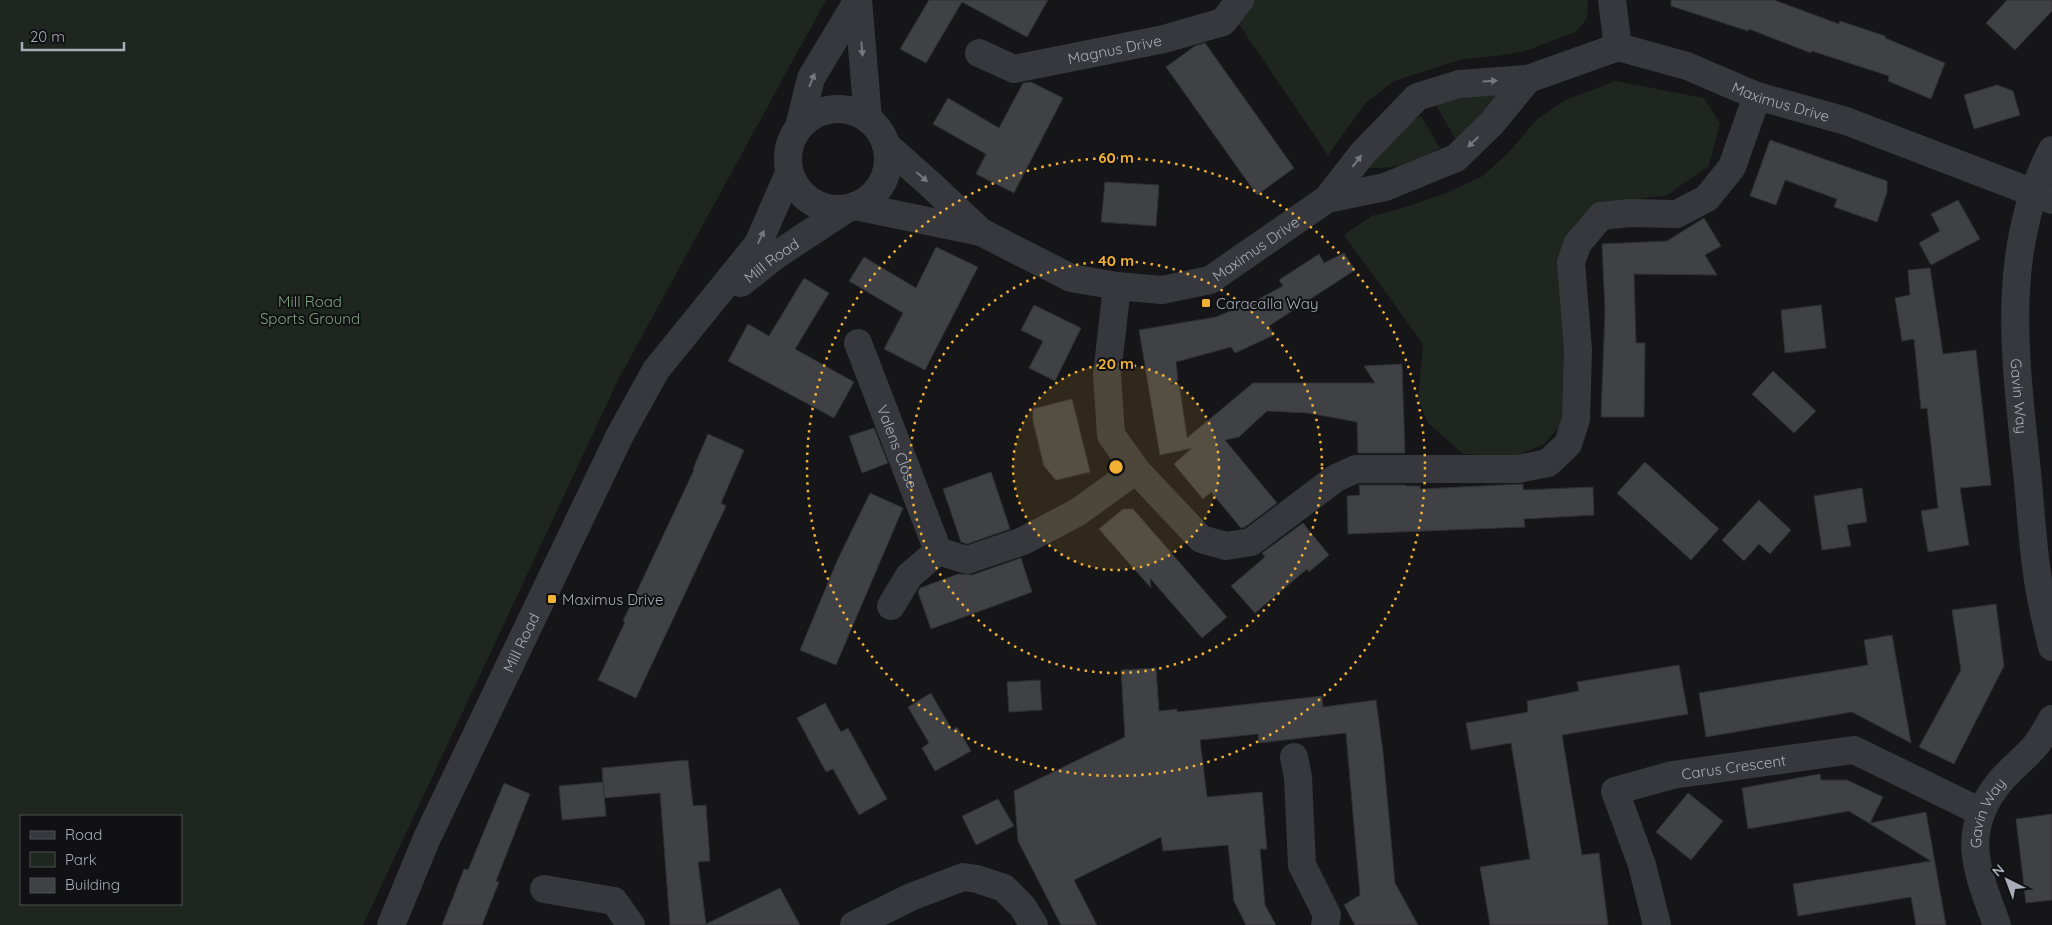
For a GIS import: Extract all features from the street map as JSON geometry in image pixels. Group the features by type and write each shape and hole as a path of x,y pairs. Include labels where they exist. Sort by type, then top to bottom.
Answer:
{"street":[{"path":"858,0 868,119"},
{"path":"799,126 812,116 836,109 853,111 868,119 880,132 886,145 888,162 884,179 874,194 851,208 828,209 812,203 794,184 789,173 788,148 799,126 811,78 858,0"},
{"name":"Magnus Drive","path":"979,54 1014,68 1164,39 1223,22 1240,0"},
{"path":"1612,0 1618,47"},
{"name":"Maximus Drive","path":"886,145 981,232 1071,278 1117,286 1162,290 1210,280 1327,199 1362,154 1417,97 1459,84 1528,79 1618,47 1687,66 1757,96 1846,121 2042,196"},
{"name":"Maximus Drive","path":"1327,199 1385,187 1456,158 1491,124 1528,79"},
{"path":"1117,286 1107,375 1111,435 1136,470 1201,539 1226,546 1252,542 1336,478 1356,469 1518,469 1548,463 1568,444 1576,419 1578,350 1571,262 1578,242 1601,216 1630,213 1677,214 1707,198 1732,167 1757,96"},
{"name":"Gavin Way","path":"2052,150 2042,196 2021,238 2015,285 2016,361 2039,591 2052,647"},
{"name":"Mill Road","path":"391,925 427,838 620,435 656,370 758,244 789,173"},
{"name":"Maximus Drive","path":"851,208 981,232"},
{"name":"Mill Road","path":"699,317 775,256 851,208"},
{"name":"Valens Close","path":"858,343 938,551"},
{"path":"890,606 909,576 938,551 967,560 1023,541 1078,512 1136,470"},
{"name":"Gavin Way","path":"1997,925 1981,881 1974,846 1981,812 1998,784 2036,744 2052,719"},
{"name":"Carus Crescent","path":"1657,925 1642,865 1615,790 1672,775 1854,750 1981,812"},
{"path":"1294,758 1298,777 1302,865 1327,915 1325,925"},
{"path":"854,925 911,897 963,877 977,879 1004,888 1022,906 1034,925"},
{"path":"544,889 614,901 630,925"}],"green space":[{"name":"Mill Road Sports Ground","path":"0,0 826,0 619,378 363,925 0,925"},
{"path":"1252,0 1588,0 1587,18 1576,32 1525,51 1463,59 1394,81 1366,103 1328,155 1238,23"},
{"path":"1616,81 1704,98 1720,123 1709,166 1667,195 1596,205 1575,224 1562,254 1570,364 1560,426 1543,445 1512,457 1463,454 1428,423 1418,398 1423,344 1344,235 1371,216 1400,209 1446,193 1483,176 1511,150 1537,119 1565,100"},
{"path":"1504,92 1457,142 1435,103 1455,98"},
{"path":"1421,116 1440,148 1405,164 1367,168 1413,120"}],"building":[{"path":"929,0 1048,0 1027,37 962,2 926,63 900,49"},
{"path":"1671,0 1774,0 1839,24 1840,21 1885,36 1885,38 1945,63 1931,99 1888,81 1889,76 1812,51 1811,53 1749,29 1748,31 1671,6"},
{"path":"2007,0 2052,0 2052,11 2015,50 1986,23"},
{"path":"1205,43 1294,168 1257,195 1166,67 1195,46"},
{"path":"1031,82 1063,98 1014,193 976,174 986,154 933,124 948,98 999,128 1023,83"},
{"path":"1997,85 2013,91 2020,115 1974,129 1964,95"},
{"path":"1770,140 1887,181 1887,192 1877,222 1834,207 1837,199 1785,180 1776,205 1750,196"},
{"path":"1105,182 1159,185 1156,226 1101,222"},
{"path":"1958,200 1980,239 1931,265 1919,243 1940,231 1931,214"},
{"path":"1704,218 1721,246 1705,255 1717,275 1634,274 1636,343 1645,343 1644,417 1601,417 1605,311 1602,244 1667,241"},
{"path":"936,247 978,267 925,370 884,349 903,313 849,281 864,257 916,288"},
{"path":"1344,253 1355,270 1269,326 1274,335 1235,353 1231,347 1176,362 1178,380 1170,384 1179,384 1187,438 1253,383 1375,383 1364,366 1402,364 1405,453 1358,453 1357,422 1308,413 1267,411 1239,437 1225,440 1277,503 1241,528 1211,492 1203,499 1174,464 1192,448 1160,455 1139,330 1216,317 1257,300 1283,286 1279,280 1319,254 1324,263"},
{"path":"1930,268 1943,354 1976,350 1991,485 1960,488 1969,545 1928,552 1921,511 1938,508 1927,408 1921,409 1914,339 1902,341 1895,298 1910,295 1908,270"},
{"path":"804,278 829,293 795,349 854,382 834,418 728,361 748,324 769,336"},
{"path":"1034,305 1081,328 1055,381 1029,368 1043,341 1021,330"},
{"path":"1821,305 1826,348 1785,353 1781,310"},
{"path":"1773,371 1816,411 1794,433 1752,394"},
{"path":"1072,399 1090,472 1056,480 1044,466 1033,421 1033,409"},
{"path":"874,428 888,463 862,473 849,436"},
{"path":"708,434 744,450 721,503 726,506 636,698 598,680 625,622 623,621 694,470"},
{"path":"1645,462 1719,529 1691,560 1617,493"},
{"path":"991,472 1010,529 967,544 961,542 943,489"},
{"path":"1523,484 1523,490 1593,487 1594,515 1524,519 1525,527 1348,534 1347,496 1360,495 1359,485 1406,485 1420,486 1420,489"},
{"path":"1862,488 1867,522 1847,525 1851,546 1822,550 1814,496"},
{"path":"870,493 903,508 836,665 800,650 837,561"},
{"path":"1759,500 1791,530 1770,554 1759,544 1744,561 1722,540"},
{"path":"1123,509 1133,509 1227,617 1202,638 1150,578 1151,588 1099,529"},
{"path":"1303,523 1329,555 1309,572 1307,569 1255,613 1231,586 1265,557 1262,553"},
{"path":"1021,558 1032,592 931,629 918,592 920,588 958,574 972,575"},
{"path":"1996,604 2004,666 1954,764 1919,747 1961,670 1952,610"},
{"path":"1892,635 1911,743 1852,712 1706,737 1699,693 1868,665 1864,640"},
{"path":"1679,665 1688,714 1562,735 1582,855 1599,853 1608,925 1490,925 1480,867 1530,859 1511,743 1471,750 1466,723 1528,712 1527,701 1579,691 1577,682"},
{"path":"1156,668 1159,711 1177,709 1177,712 1322,696 1323,707 1376,700 1383,752 1395,883 1418,925 1355,925 1344,905 1360,895 1346,733 1259,743 1258,734 1200,740 1207,797 1262,792 1267,849 1260,849 1265,905 1276,925 1246,925 1234,901 1228,845 1163,851 1161,837 1074,880 1097,925 1061,925 1018,841 1014,791 1125,737 1121,670"},
{"path":"1040,680 1042,710 1009,712 1007,682"},
{"path":"931,693 952,730 957,727 971,751 935,771 922,748 929,743 908,707"},
{"path":"825,703 841,732 848,728 887,799 859,815 833,769 826,772 797,718"},
{"path":"688,760 693,806 706,805 710,861 698,862 706,924 780,888 800,925 670,925 660,793 604,798 602,768"},
{"path":"1820,774 1821,780 1847,780 1883,797 1870,823 1926,812 1946,925 1916,925 1911,897 1798,916 1793,884 1931,861 1849,811 1748,829 1742,788"},
{"path":"603,782 606,816 562,820 559,786"},
{"path":"504,783 530,794 496,881 499,882 482,925 442,925 464,869 468,870"},
{"path":"1688,793 1723,821 1691,860 1656,832"},
{"path":"998,799 1014,826 976,845 962,816"},
{"path":"2052,814 2052,900 2026,903 2016,819"}],"place":[{"name":"Caracalla Way","path":"1206,303"},
{"name":"Maximus Drive","path":"552,599"}]}
